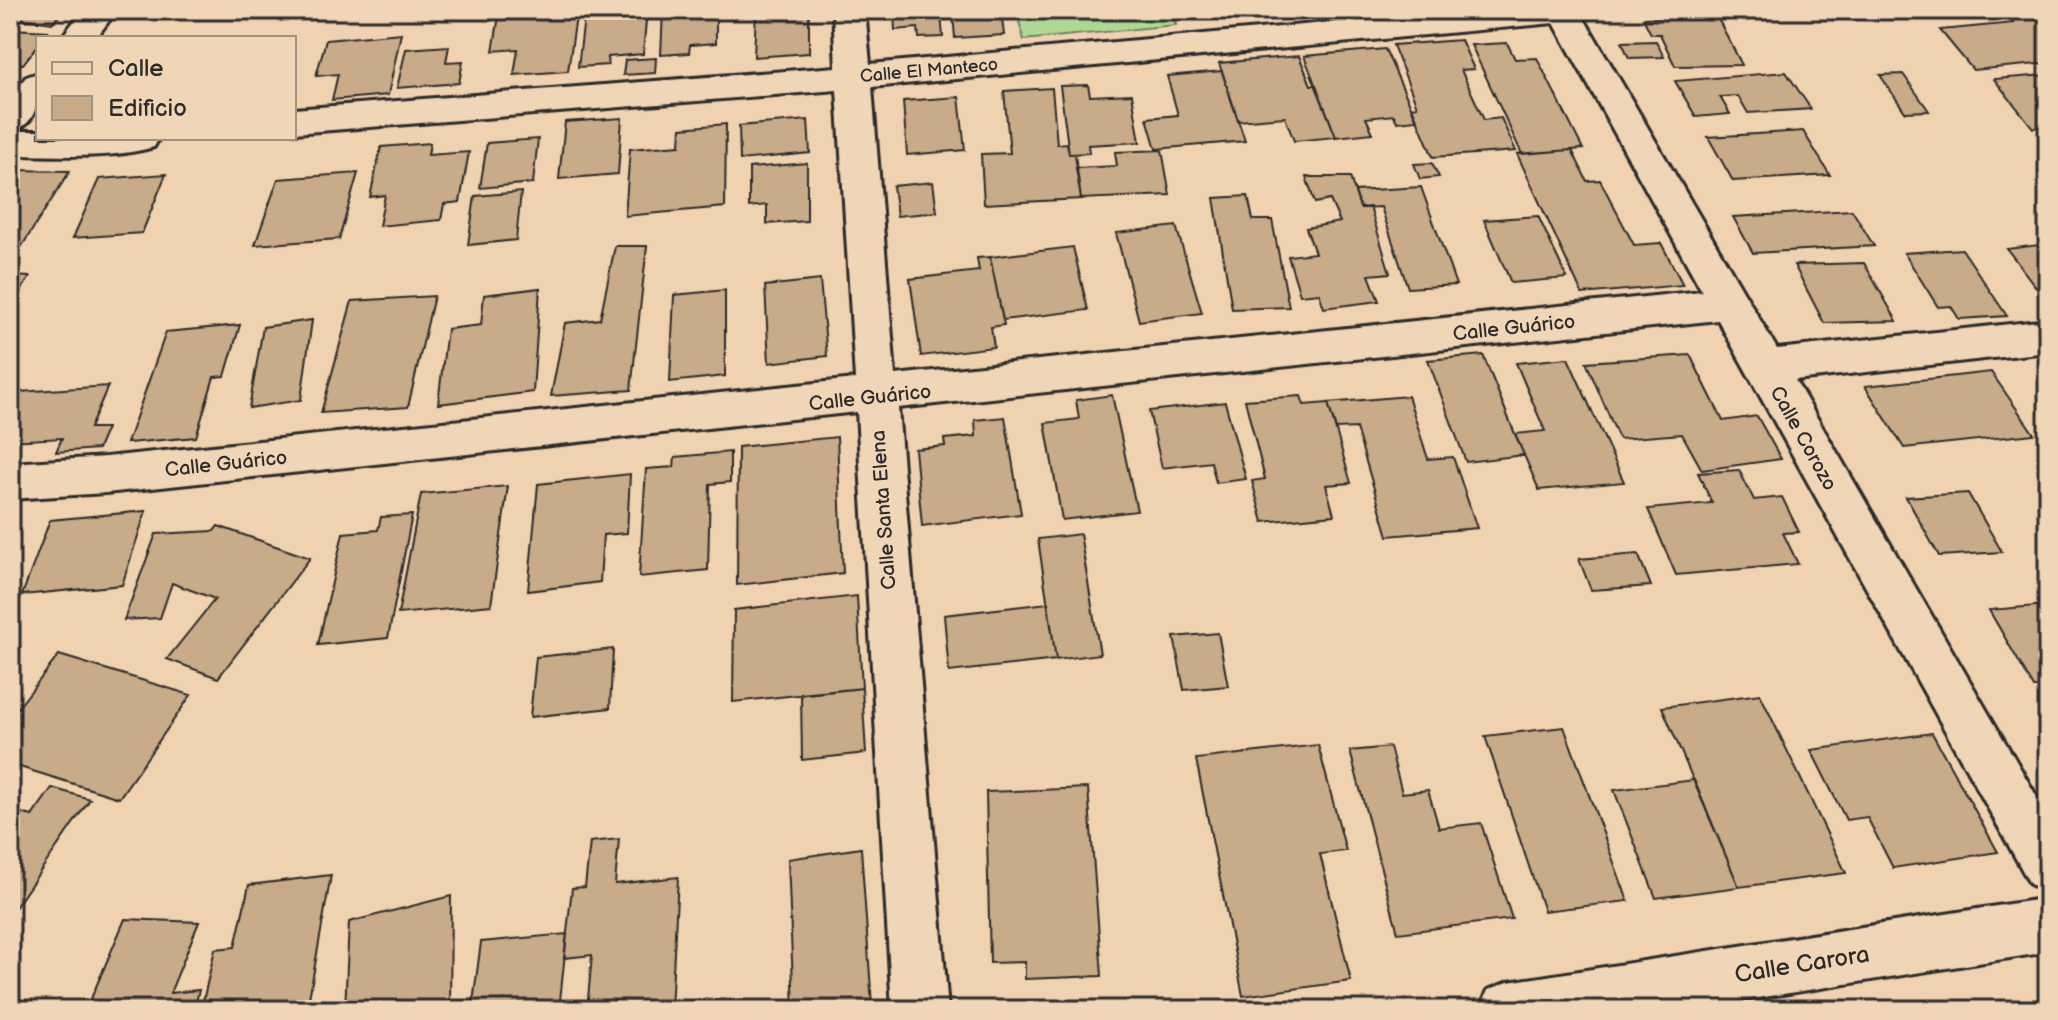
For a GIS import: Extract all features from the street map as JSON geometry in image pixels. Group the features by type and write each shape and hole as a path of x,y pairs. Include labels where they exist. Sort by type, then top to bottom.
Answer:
{"street":[{"path":"80,36 101,10"},
{"name":"Calle Santa Elena","path":"849,10 874,397 920,1010"},
{"name":"Calle El Manteco","path":"296,121 854,77 1236,26 1563,11"},
{"name":"Calle Corozo","path":"1563,11 2048,866"},
{"path":"10,119 36,87"},
{"path":"10,143 123,140"},
{"name":"Calle Guárico","path":"11,483 874,397 1730,303"},
{"path":"1765,367 2048,336"},
{"name":"Calle Carora","path":"1508,1010 2048,925"}],"green space":[{"path":"1016,10 1171,10 1176,25 1024,40"}],"building":[{"path":"10,10 65,10 52,23 10,17"},
{"path":"500,10 577,10 568,71 514,75 518,49 493,51"},
{"path":"585,10 647,10 643,54 608,57 608,65 578,67"},
{"path":"663,10 716,10 716,43 690,45 689,53 661,55"},
{"path":"756,10 809,10 809,53 754,57"},
{"path":"894,10 984,12 941,15 943,37 919,38 918,28 895,30"},
{"path":"2046,10 2048,63 1973,70 1940,30 2014,23 2003,11"},
{"path":"1001,11 1004,35 955,38 953,14"},
{"path":"1670,11 1714,11 1742,65 1675,66 1660,34 1651,34 1643,18 1673,17"},
{"path":"10,29 48,31 44,36 36,36 36,48 23,64 10,64"},
{"path":"401,33 388,95 332,100 338,74 316,76 326,40"},
{"path":"1461,40 1474,69 1461,70 1484,120 1501,118 1516,151 1433,157 1412,107 1417,106 1393,45"},
{"path":"1656,41 1664,57 1629,58 1622,42"},
{"path":"1507,43 1515,59 1537,58 1583,149 1522,154 1471,45"},
{"path":"449,46 446,62 463,61 459,83 397,88 406,49"},
{"path":"1385,49 1417,120 1397,122 1394,115 1366,118 1373,133 1336,137 1304,56"},
{"path":"1299,56 1311,85 1316,85 1336,137 1294,141 1285,117 1238,121 1219,63"},
{"path":"656,58 655,73 623,75 625,60"},
{"path":"1222,71 1245,141 1156,149 1147,118 1178,115 1167,76"},
{"path":"1786,72 1811,109 1748,113 1738,96 1720,97 1730,114 1696,117 1675,81"},
{"path":"1903,74 1929,111 1905,112 1880,75"},
{"path":"2048,75 2048,126 2033,128 1994,79"},
{"path":"1088,85 1090,96 1132,94 1140,142 1088,145 1089,153 1069,154 1060,86"},
{"path":"1052,88 1057,144 1067,143 1069,154 1075,154 1081,199 984,204 981,154 1010,153 1004,91"},
{"path":"959,97 965,150 907,155 903,101"},
{"path":"622,118 618,174 559,179 565,122"},
{"path":"808,120 810,153 740,160 739,126"},
{"path":"726,124 725,207 625,216 630,149 680,145 681,128"},
{"path":"1803,131 1830,175 1733,181 1708,137"},
{"path":"538,139 533,183 480,188 487,143"},
{"path":"430,143 428,155 469,152 460,202 444,204 441,220 379,226 385,195 370,197 381,147"},
{"path":"1162,150 1170,195 1081,199 1076,168 1117,166 1115,152"},
{"path":"1572,150 1587,181 1600,180 1634,245 1661,243 1683,285 1582,294 1517,154"},
{"path":"807,163 807,221 767,224 767,205 749,207 749,168"},
{"path":"1432,163 1439,177 1420,179 1414,164"},
{"path":"12,170 70,171 20,249 10,249"},
{"path":"358,173 339,239 255,245 278,179"},
{"path":"166,174 142,233 73,238 99,179"},
{"path":"1306,177 1350,177 1360,208 1370,207 1390,273 1369,275 1379,301 1324,308 1319,293 1300,295 1288,256 1315,253 1306,228 1340,222 1330,200 1315,203"},
{"path":"933,182 937,212 897,216 893,186"},
{"path":"1421,187 1456,285 1408,288 1381,207 1360,208 1355,191"},
{"path":"521,192 516,240 468,245 475,196"},
{"path":"1248,196 1253,220 1272,220 1289,307 1232,309 1214,198"},
{"path":"1852,210 1874,246 1753,253 1733,217"},
{"path":"1538,216 1567,278 1511,283 1484,220"},
{"path":"1176,226 1202,313 1139,321 1116,233"},
{"path":"2039,245 2048,257 2048,303 2007,249"},
{"path":"615,246 647,246 631,390 551,396 565,323 600,319"},
{"path":"1073,247 1088,310 1003,320 990,257"},
{"path":"1962,249 2007,316 1959,319 1951,306 1938,307 1904,253"},
{"path":"990,257 1004,325 991,327 994,347 921,356 910,279 979,271 977,258"},
{"path":"1864,263 1897,321 1824,323 1794,265"},
{"path":"10,276 30,277 10,306"},
{"path":"820,280 827,356 769,363 765,286"},
{"path":"540,288 533,392 438,404 447,329 481,325 484,295"},
{"path":"725,290 725,376 670,382 674,295"},
{"path":"434,296 408,407 321,413 352,301"},
{"path":"312,320 301,400 249,408 263,327"},
{"path":"240,325 225,376 214,377 196,437 127,443 166,332"},
{"path":"1483,355 1524,455 1466,462 1428,360"},
{"path":"1690,355 1723,421 1757,416 1781,459 1702,470 1682,434 1619,439 1586,362"},
{"path":"1568,358 1624,482 1539,490 1515,434 1545,431 1516,363"},
{"path":"1991,372 2034,434 1904,448 1865,386"},
{"path":"108,386 90,428 107,428 98,449 56,452 62,438 10,441 10,411 19,392"},
{"path":"1112,395 1137,511 1062,520 1045,423 1079,419 1076,400"},
{"path":"1301,396 1304,405 1328,403 1351,483 1326,485 1334,515 1263,522 1252,481 1265,479 1245,400"},
{"path":"1408,396 1428,459 1453,457 1477,528 1388,536 1356,428 1336,429 1328,403"},
{"path":"1225,402 1246,479 1216,483 1211,462 1162,468 1149,411"},
{"path":"1005,417 1021,514 922,526 915,449 945,446 944,439 976,436 975,420"},
{"path":"837,437 843,573 737,585 738,447"},
{"path":"730,452 730,482 710,484 708,570 639,577 646,469 674,467 675,457"},
{"path":"1739,470 1754,500 1782,497 1799,532 1783,533 1798,564 1676,575 1648,509 1712,503 1698,473"},
{"path":"630,474 627,533 603,535 600,582 528,591 538,484"},
{"path":"508,486 491,605 398,614 421,494"},
{"path":"1968,493 2002,552 1939,556 1906,497"},
{"path":"146,511 122,585 22,595 50,520"},
{"path":"412,515 388,638 318,645 343,533 378,530 381,517"},
{"path":"218,526 310,558 218,678 167,659 215,599 172,583 160,618 124,620 156,534 214,531"},
{"path":"1080,534 1100,654 1056,660 1038,539"},
{"path":"1638,554 1651,586 1591,590 1579,559"},
{"path":"857,596 862,688 733,702 734,610"},
{"path":"1048,603 1056,660 949,672 944,615"},
{"path":"2048,605 2048,687 2034,688 1989,610"},
{"path":"1218,633 1228,686 1184,690 1174,637"},
{"path":"613,649 610,708 530,717 536,657"},
{"path":"59,655 191,695 119,798 10,764 10,718"},
{"path":"862,688 866,753 802,760 801,694"},
{"path":"1760,694 1846,873 1739,887 1662,707"},
{"path":"1564,727 1628,901 1544,911 1485,736"},
{"path":"1932,733 1998,852 1893,868 1867,817 1846,820 1811,750"},
{"path":"1318,745 1346,851 1320,854 1351,981 1243,996 1196,759"},
{"path":"1390,747 1402,793 1428,790 1439,828 1481,823 1512,919 1398,933 1350,751"},
{"path":"1694,780 1739,887 1656,898 1614,790"},
{"path":"52,788 90,799 10,915 10,810 32,816"},
{"path":"1088,788 1102,976 1025,979 1025,962 990,963 986,792"},
{"path":"619,839 615,884 678,877 671,1010 587,1010 592,955 564,958 572,888 585,887 590,842"},
{"path":"861,848 872,1005 838,1010 794,1010 788,859"},
{"path":"331,875 307,1010 201,1010 215,949 235,947 249,885"},
{"path":"451,896 450,1010 345,1010 349,922"},
{"path":"125,919 199,922 170,993 199,990 194,1010 86,1010"},
{"path":"567,934 559,1010 472,1010 481,942"}]}
